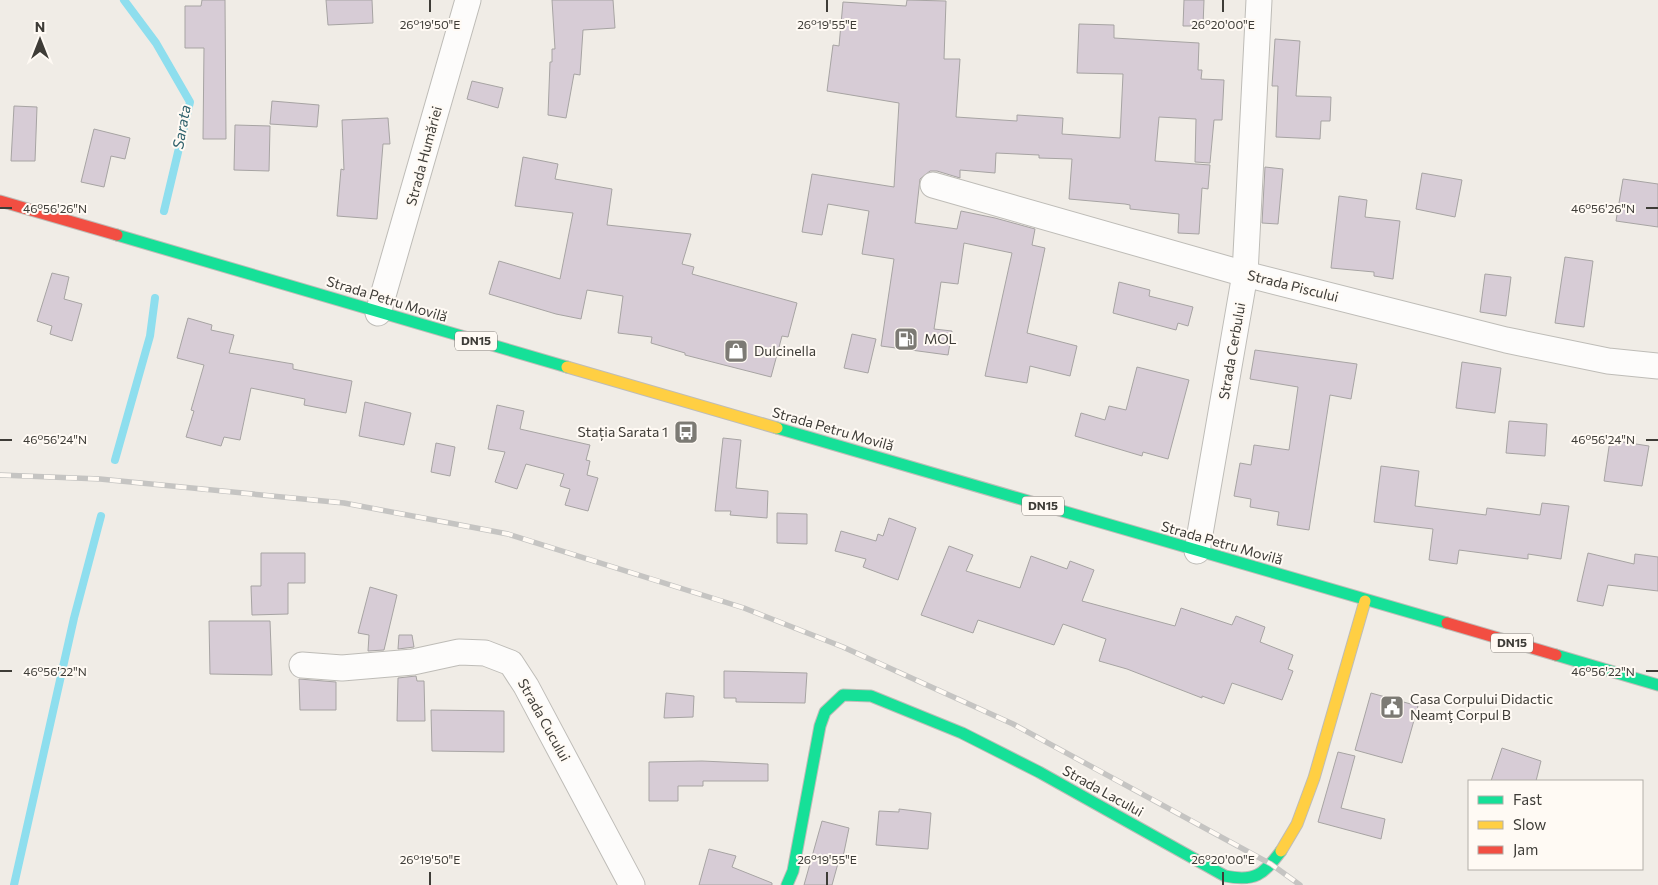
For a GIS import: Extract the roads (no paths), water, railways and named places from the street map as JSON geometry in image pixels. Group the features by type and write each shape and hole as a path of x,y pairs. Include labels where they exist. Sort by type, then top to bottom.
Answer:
{"main road":[{"name":"Strada Petru Movilă","path":"0,202 204,260 378,313 747,418 1658,685"},
{"name":"Strada Lacului","path":"787,885 793,871 820,726 825,712 843,695 871,696 962,734 1039,772 1225,876 1244,880 1257,876 1271,864 1288,839 1299,817 1311,786 1365,600"}],"street":[{"name":"Strada Humăriei","path":"378,313 468,0"},
{"name":"Strada Cerbului","path":"1197,551 1245,274 1259,0"},
{"name":"Strada Piscului","path":"933,185 1245,274 1555,351 1608,361 1658,366"},
{"name":"Strada Cucului","path":"302,665 342,668 413,662 459,652 485,653 511,663 526,686 632,885"}],"waterway":[{"name":"Sarata","path":"124,0 156,43 190,102 164,211"},
{"path":"115,460 150,336 155,298"},
{"path":"14,885 74,618 101,516"}],"railway":[{"path":"0,475 100,479 344,503 508,534 744,608 843,647 1013,724 1271,864 1300,885"}],"place":[{"name":"MOL","path":"906,339"},
{"name":"Dulcinella","path":"736,351"},
{"name":"Stația Sarata 1","path":"686,432"},
{"name":"Casa Corpului Didactic Neamţ Corpul B","path":"1392,707"}]}
